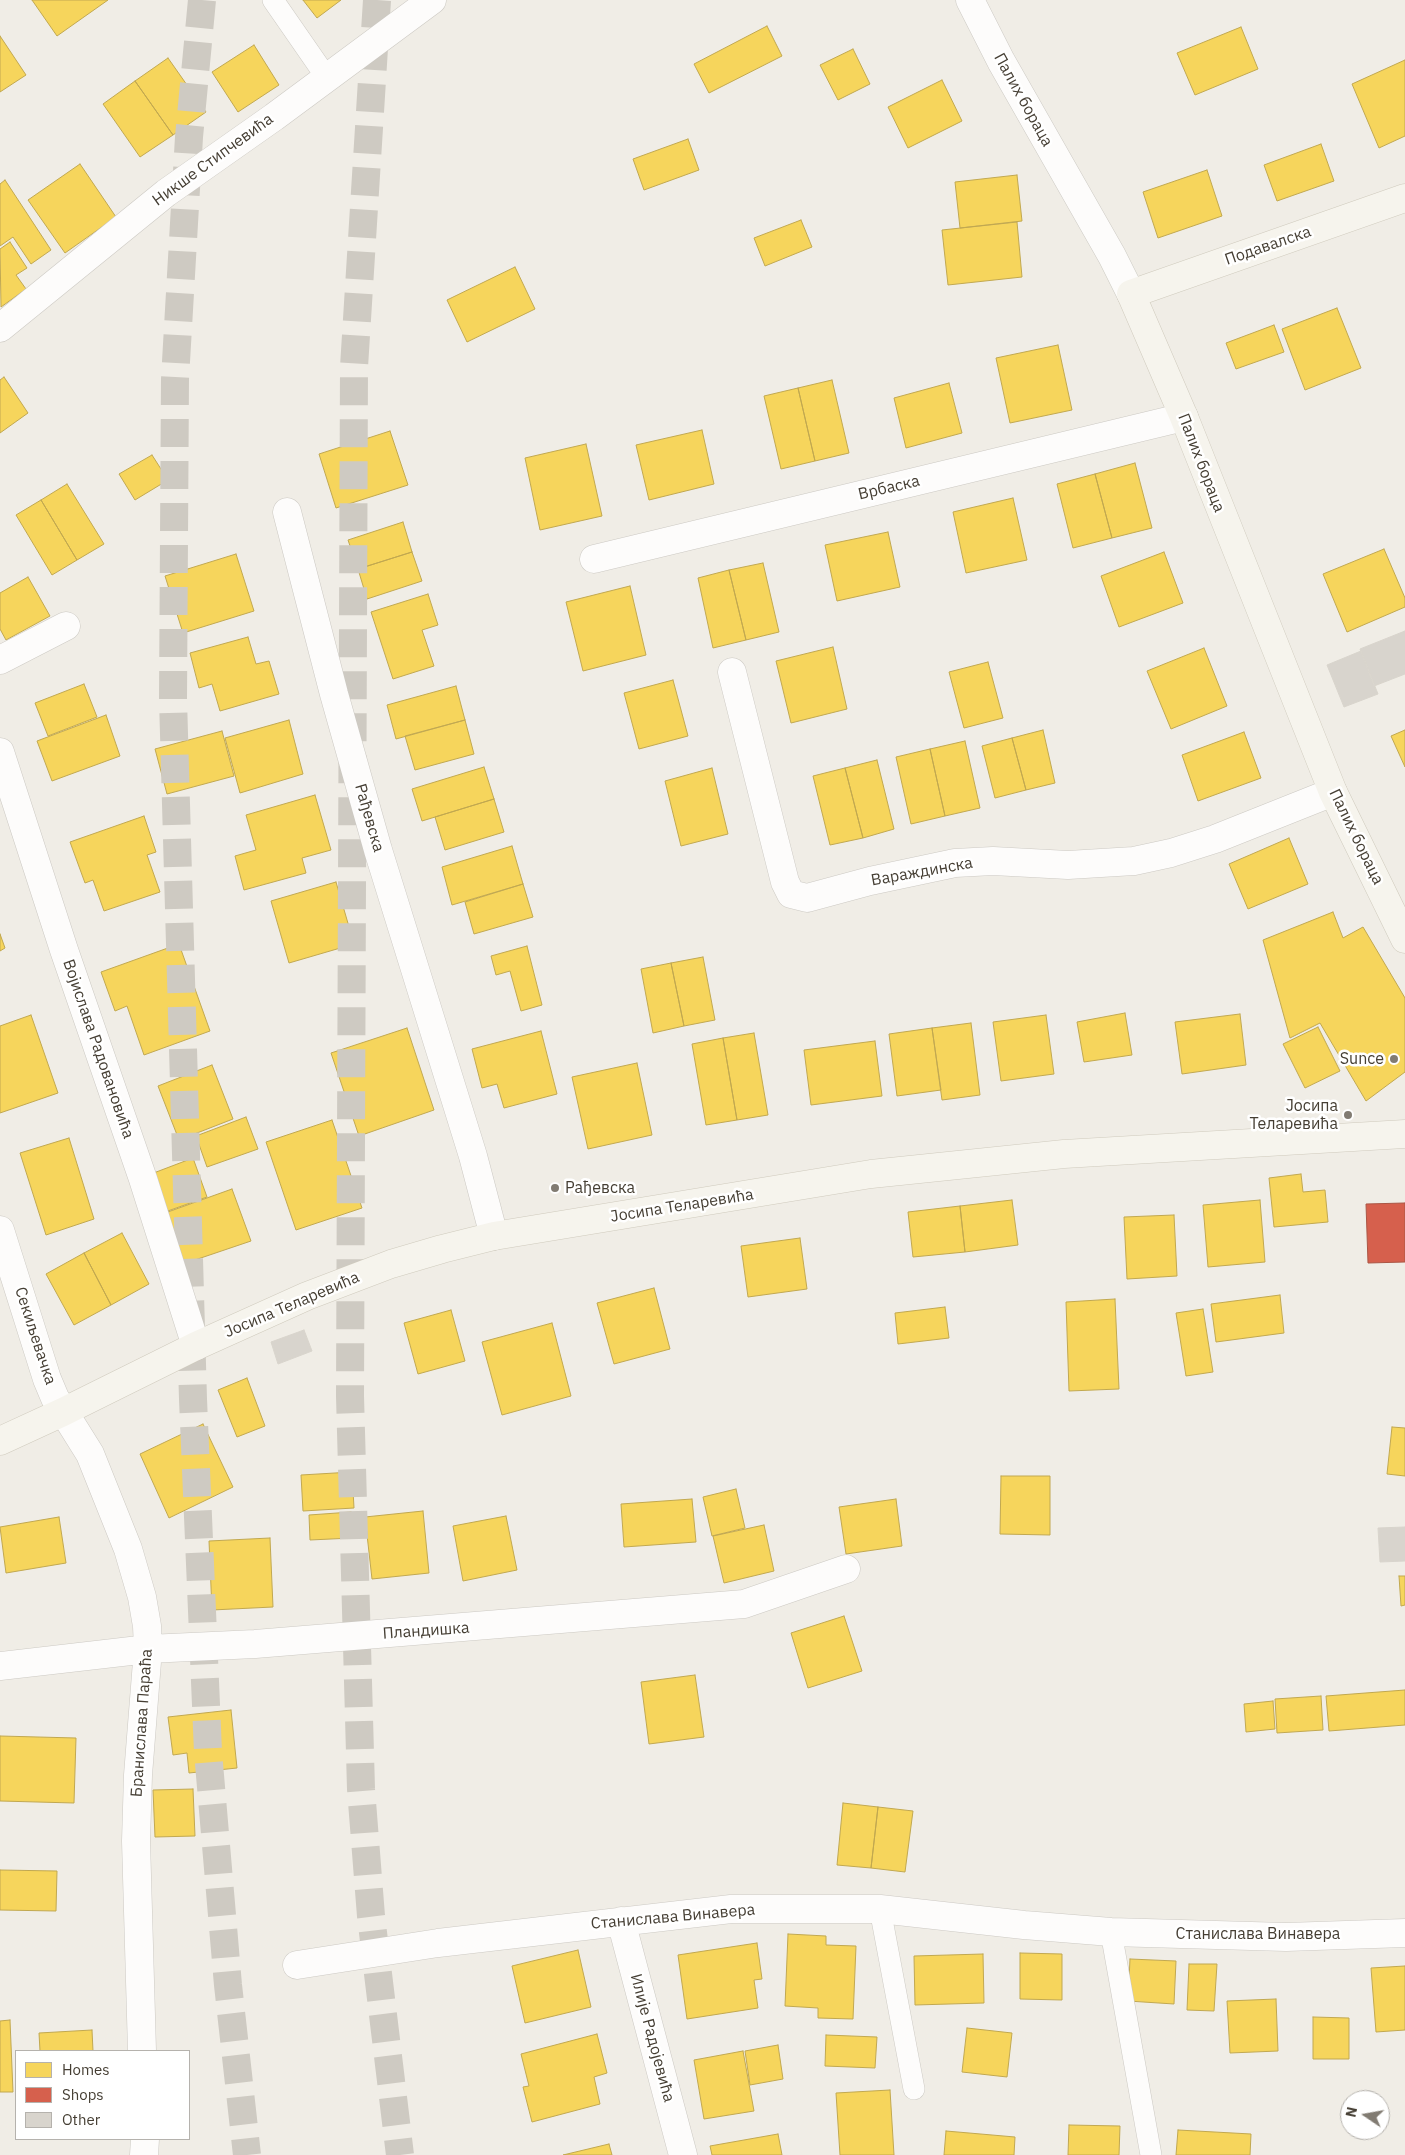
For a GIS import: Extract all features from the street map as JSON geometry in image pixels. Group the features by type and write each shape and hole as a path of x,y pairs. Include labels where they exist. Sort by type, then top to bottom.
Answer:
{"street":[{"name":"Никше Стипчевића","path":"0,328 166,193 432,0"},
{"name":"Палих бораца","path":"970,0 1006,70 1112,256 1131,294 1184,417 1333,792 1405,939"},
{"name":"Подавалска","path":"1131,294 1405,198"},
{"name":"Врбаска","path":"594,559 1184,417"},
{"name":"Рађевска","path":"287,512 334,694 378,850 473,1156 494,1236"},
{"path":"0,660 66,626"},
{"name":"Вараждинска","path":"732,672 785,882 791,894 808,898 870,881 955,863 993,861 1068,865 1134,861 1171,853 1216,839 1333,792"},
{"name":"Војислава Радовановића","path":"0,752 64,950 143,1179 196,1346"},
{"name":"Јосипа Теларевића","path":"0,1441 196,1346 307,1296 391,1264 494,1236 871,1174 1064,1154 1405,1134"},
{"name":"Секиљевачка","path":"0,1230 47,1379 63,1412"},
{"name":"Бранислава Параћа","path":"63,1412 90,1454 128,1549 142,1598 147,1626 148,1649 138,1774 136,1832 142,2050"},
{"name":"Пландишка","path":"0,1666 148,1649 293,1641 744,1604 846,1569"},
{"name":"Станислава Винавера","path":"297,1965 438,1943 731,1909 880,1909 1024,1925 1111,1932 1286,1937 1405,1933"},
{"name":"Илије Радојевића","path":"620,1921 683,2155"},
{"path":"144,2155 145,2140"}],"lane":[{"path":"273,0 327,78"},
{"path":"880,1909 914,2089"},
{"path":"1111,1932 1151,2155"}],"building: Homes":[{"path":"32,0 108,0 57,36"},
{"path":"303,0 341,0 317,18"},
{"path":"767,26 782,56 709,93 694,64"},
{"path":"1241,27 1258,69 1195,95 1177,53"},
{"path":"0,36 26,75 0,92"},
{"path":"254,45 279,85 238,112 212,72"},
{"path":"853,49 870,84 838,100 820,65"},
{"path":"168,58 206,112 173,135 135,81"},
{"path":"1405,60 1405,136 1379,148 1352,84"},
{"path":"942,80 962,121 908,148 888,107"},
{"path":"135,81 173,135 140,157 103,104"},
{"path":"688,139 699,170 644,190 633,159"},
{"path":"1321,144 1334,181 1277,201 1264,165"},
{"path":"80,164 116,217 65,253 28,200"},
{"path":"1207,170 1222,216 1158,238 1143,192"},
{"path":"1017,175 1022,221 960,228 955,182"},
{"path":"5,180 51,250 31,264 13,237 0,246 0,184"},
{"path":"801,220 812,247 765,266 754,238"},
{"path":"1017,222 1022,277 948,285 942,230"},
{"path":"10,242 27,268 16,275 26,289 1,307 0,249"},
{"path":"515,267 535,309 467,342 447,300"},
{"path":"1337,308 1361,368 1305,390 1282,329"},
{"path":"1274,325 1284,352 1236,369 1226,343"},
{"path":"1058,345 1072,410 1010,423 996,358"},
{"path":"4,377 28,413 0,433 0,380"},
{"path":"832,380 849,453 815,461 798,388"},
{"path":"949,383 962,433 906,448 894,398"},
{"path":"798,388 815,461 781,469 764,396"},
{"path":"702,430 714,484 649,500 636,445"},
{"path":"390,431 408,485 336,508 319,454"},
{"path":"586,444 602,516 540,530 525,458"},
{"path":"152,455 168,480 135,500 119,474"},
{"path":"1135,463 1152,528 1112,538 1095,474"},
{"path":"1095,474 1112,538 1073,548 1057,484"},
{"path":"67,484 104,544 77,560 41,500"},
{"path":"1013,498 1027,560 966,573 953,512"},
{"path":"41,500 77,560 52,575 16,515"},
{"path":"403,522 412,552 358,569 348,540"},
{"path":"888,532 900,587 837,601 825,545"},
{"path":"1384,549 1405,598 1405,607 1347,632 1323,574"},
{"path":"412,552 422,581 367,599 358,569"},
{"path":"1164,552 1183,603 1119,627 1101,576"},
{"path":"236,554 254,611 183,633 165,576"},
{"path":"763,563 779,632 746,640 729,570"},
{"path":"729,570 746,640 713,648 698,578"},
{"path":"28,577 50,616 6,640 0,629 0,593"},
{"path":"630,586 646,655 583,671 566,602"},
{"path":"428,594 438,625 422,630 434,666 393,679 371,612"},
{"path":"248,637 256,664 269,661 279,694 220,711 212,684 199,688 190,653"},
{"path":"833,647 847,709 791,723 776,661"},
{"path":"1204,648 1227,706 1171,729 1147,671"},
{"path":"988,662 1003,718 964,728 949,672"},
{"path":"673,680 688,736 639,749 624,693"},
{"path":"84,684 97,717 48,736 35,703"},
{"path":"456,686 465,720 396,739 387,705"},
{"path":"106,715 120,756 52,781 37,741"},
{"path":"289,720 303,774 240,793 225,738"},
{"path":"465,720 474,754 415,770 405,736"},
{"path":"1043,730 1055,783 1026,790 1012,738"},
{"path":"1405,730 1405,767 1391,736"},
{"path":"222,731 234,776 167,794 155,749"},
{"path":"1244,732 1261,778 1198,801 1182,755"},
{"path":"1012,738 1026,790 995,798 982,746"},
{"path":"965,741 980,808 945,816 930,749"},
{"path":"930,749 945,816 911,824 896,757"},
{"path":"877,760 894,829 863,838 845,768"},
{"path":"484,767 494,799 422,821 412,789"},
{"path":"712,768 728,834 681,846 665,781"},
{"path":"845,768 863,838 830,845 813,776"},
{"path":"315,795 331,850 302,858 306,873 244,890 235,856 256,850 246,815"},
{"path":"494,799 504,832 445,850 435,817"},
{"path":"144,816 156,852 147,855 160,892 104,911 93,880 85,883 70,842"},
{"path":"1289,838 1308,884 1248,909 1229,864"},
{"path":"512,846 523,884 452,905 442,867"},
{"path":"336,882 354,944 289,963 271,901"},
{"path":"523,884 533,917 474,934 465,902"},
{"path":"1333,912 1343,938 1363,927 1405,998 1405,1072 1366,1101 1320,1023 1290,1038 1263,940"},
{"path":"0,934 5,948 0,951"},
{"path":"179,944 210,1031 144,1055 127,1006 115,1011 101,972"},
{"path":"527,946 542,1005 521,1011 510,971 496,975 491,956"},
{"path":"703,957 715,1020 684,1026 671,963"},
{"path":"671,963 684,1026 653,1033 641,969"},
{"path":"1125,1013 1132,1055 1084,1062 1077,1022"},
{"path":"1240,1014 1246,1065 1182,1074 1175,1022"},
{"path":"31,1015 58,1093 0,1113 0,1026"},
{"path":"1046,1015 1054,1074 1001,1081 993,1022"},
{"path":"971,1023 980,1095 942,1100 932,1028"},
{"path":"1318,1027 1340,1071 1305,1088 1283,1044"},
{"path":"407,1028 434,1110 359,1136 331,1053"},
{"path":"932,1028 941,1090 897,1096 889,1034"},
{"path":"541,1031 557,1094 504,1108 497,1084 482,1088 472,1049"},
{"path":"754,1033 768,1115 737,1120 723,1038"},
{"path":"723,1038 737,1120 706,1125 692,1044"},
{"path":"875,1041 882,1096 811,1105 804,1050"},
{"path":"637,1063 652,1135 588,1149 572,1077"},
{"path":"212,1065 233,1119 179,1140 158,1086"},
{"path":"246,1117 258,1149 207,1167 196,1136"},
{"path":"332,1120 362,1208 296,1230 266,1142"},
{"path":"69,1138 94,1219 46,1235 20,1153"},
{"path":"193,1158 207,1197 165,1212 151,1174"},
{"path":"1301,1174 1303,1192 1325,1190 1328,1222 1274,1227 1269,1178"},
{"path":"232,1189 251,1241 183,1264 165,1213"},
{"path":"1012,1200 1018,1245 965,1252 960,1206"},
{"path":"1260,1200 1265,1262 1208,1267 1203,1205"},
{"path":"960,1206 965,1252 913,1257 908,1212"},
{"path":"1174,1215 1177,1276 1127,1279 1124,1217"},
{"path":"122,1233 149,1284 111,1305 84,1253"},
{"path":"800,1238 807,1289 748,1297 741,1246"},
{"path":"84,1253 111,1305 74,1325 46,1274"},
{"path":"654,1288 670,1349 614,1364 597,1303"},
{"path":"1280,1295 1284,1333 1216,1342 1211,1304"},
{"path":"1115,1299 1119,1389 1069,1391 1066,1302"},
{"path":"945,1307 949,1338 898,1344 895,1313"},
{"path":"1203,1309 1213,1372 1186,1376 1176,1313"},
{"path":"451,1310 465,1361 418,1374 404,1323"},
{"path":"552,1323 571,1396 502,1415 482,1342"},
{"path":"247,1378 265,1426 237,1437 218,1390"},
{"path":"203,1424 233,1487 169,1518 140,1454"},
{"path":"1392,1427 1405,1428 1405,1476 1387,1474"},
{"path":"352,1472 354,1508 303,1511 301,1475"},
{"path":"1001,1476 1050,1476 1050,1535 1000,1534"},
{"path":"736,1489 745,1528 712,1536 703,1497"},
{"path":"692,1499 696,1542 624,1547 621,1504"},
{"path":"896,1499 902,1546 846,1554 839,1507"},
{"path":"423,1511 429,1573 372,1579 365,1517"},
{"path":"351,1512 352,1538 310,1540 309,1515"},
{"path":"506,1516 517,1570 463,1581 453,1526"},
{"path":"59,1517 66,1563 6,1573 0,1527"},
{"path":"764,1525 774,1571 724,1583 713,1536"},
{"path":"270,1538 273,1607 212,1610 209,1541"},
{"path":"1399,1576 1405,1576 1405,1605 1401,1606"},
{"path":"844,1616 862,1671 808,1688 791,1633"},
{"path":"695,1675 704,1737 649,1744 641,1682"},
{"path":"1405,1690 1405,1725 1329,1731 1326,1696"},
{"path":"1321,1696 1323,1730 1277,1733 1275,1699"},
{"path":"1273,1701 1275,1729 1246,1732 1244,1704"},
{"path":"231,1710 237,1768 189,1773 187,1753 173,1755 168,1717"},
{"path":"0,1736 76,1738 74,1803 0,1801"},
{"path":"193,1789 195,1836 155,1837 153,1790"},
{"path":"843,1803 878,1807 871,1868 837,1865"},
{"path":"878,1807 913,1811 905,1872 871,1868"},
{"path":"0,1870 57,1871 56,1911 0,1910"},
{"path":"788,1934 826,1936 826,1945 856,1946 853,2019 818,2018 818,2008 785,2006"},
{"path":"757,1943 762,1979 754,1980 758,2008 687,2019 678,1955"},
{"path":"578,1950 591,2007 525,2023 512,1966"},
{"path":"1020,1953 1062,1954 1062,2000 1020,1999"},
{"path":"983,1954 984,2003 915,2005 914,1956"},
{"path":"1130,1959 1176,1961 1174,2004 1128,2001"},
{"path":"1189,1964 1217,1964 1214,2011 1187,2010"},
{"path":"1405,1966 1405,2030 1376,2032 1371,1968"},
{"path":"1276,1999 1278,2051 1230,2053 1227,2001"},
{"path":"1313,2017 1349,2018 1349,2059 1313,2059"},
{"path":"10,2020 13,2092 0,2092 0,2021"},
{"path":"967,2028 1012,2033 1007,2077 962,2072"},
{"path":"92,2030 93,2050 40,2050 39,2033"},
{"path":"597,2034 607,2073 594,2077 600,2104 532,2122 523,2087 529,2086 521,2054"},
{"path":"826,2035 877,2037 875,2068 825,2066"},
{"path":"778,2045 783,2079 750,2085 745,2051"},
{"path":"743,2051 754,2111 704,2119 694,2060"},
{"path":"890,2090 894,2155 840,2155 836,2093"},
{"path":"1069,2125 1120,2126 1119,2155 1068,2155"},
{"path":"1178,2130 1251,2134 1250,2155 1176,2155"},
{"path":"946,2131 1015,2137 1014,2155 944,2155"},
{"path":"778,2134 782,2155 712,2155 710,2146"},
{"path":"609,2144 612,2155 563,2155"}],"building: Shops":[{"path":"1405,1203 1405,1262 1368,1263 1366,1204"}],"building: Other":[{"path":"1405,631 1405,674 1374,686 1360,649"},
{"path":"1361,651 1378,694 1344,707 1327,665"},
{"path":"304,1330 312,1351 278,1364 271,1342"},
{"path":"1405,1527 1405,1561 1380,1562 1378,1528"}],"tunnel":[{"path":"202,0 189,137 175,379 173,699 193,1399 208,1752 228,1985 247,2155"},
{"path":"377,0 354,367 350,1396 361,1789 371,1916 400,2155"}],"place":[{"name":"Sunce","path":"1394,1059"},
{"name":"Јосипа Теларевића","path":"1348,1115"},
{"name":"Рађевска","path":"555,1188"}]}
